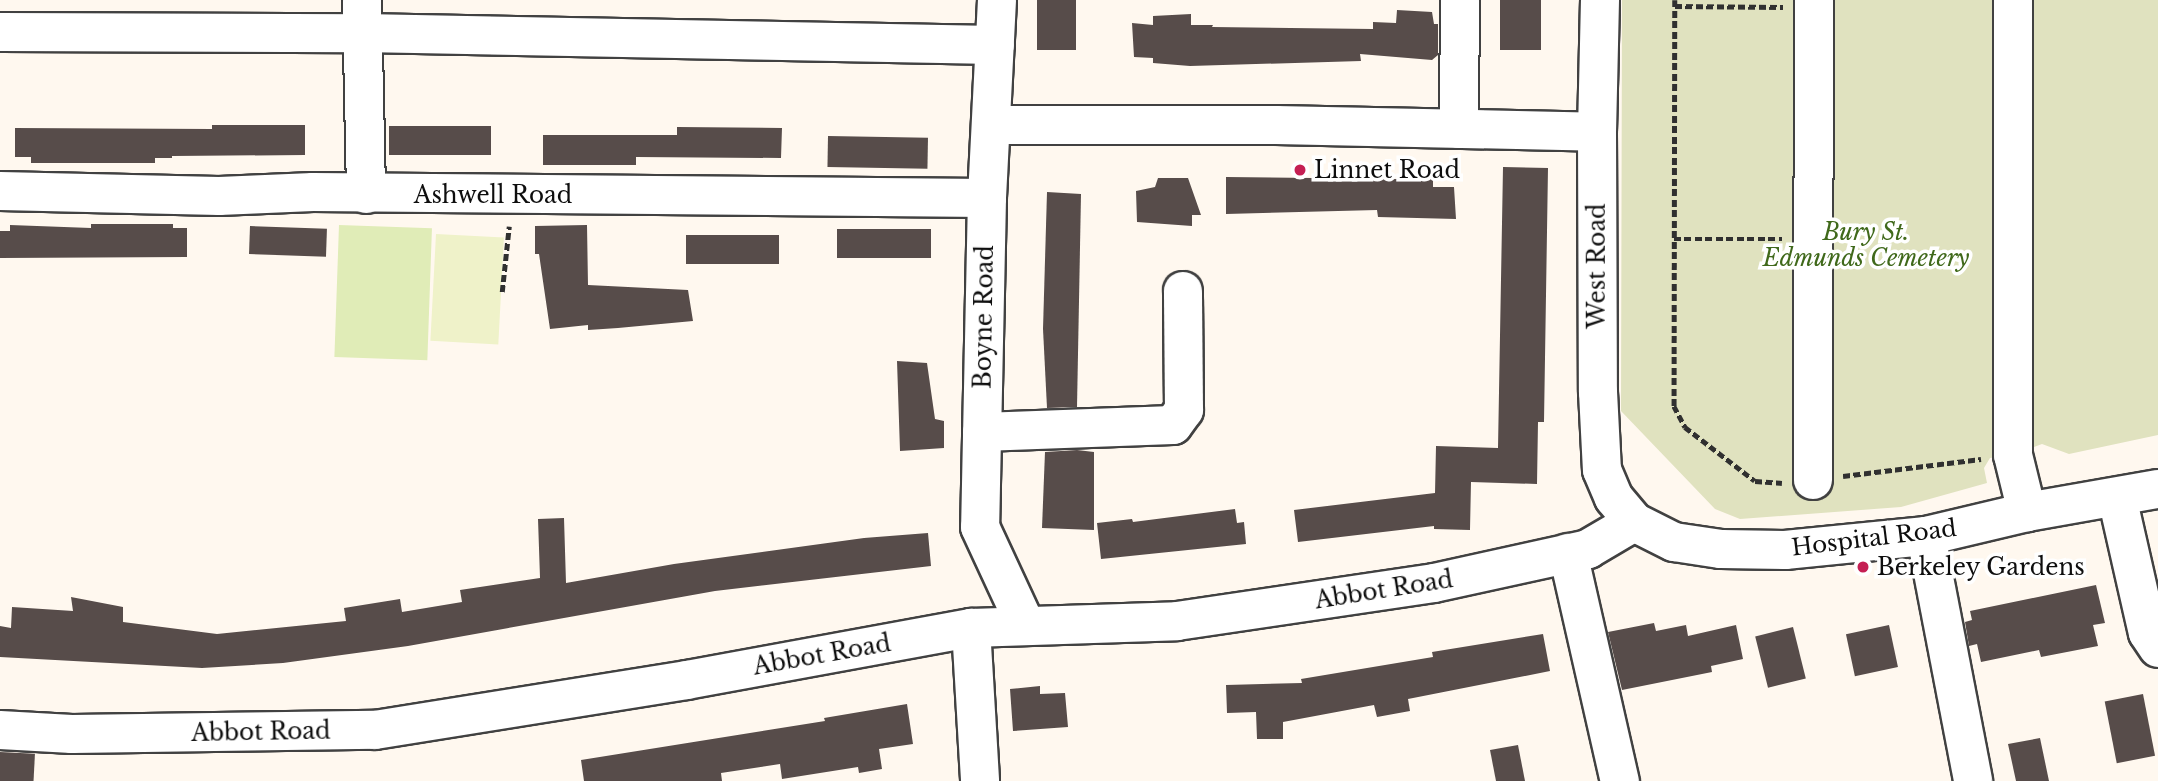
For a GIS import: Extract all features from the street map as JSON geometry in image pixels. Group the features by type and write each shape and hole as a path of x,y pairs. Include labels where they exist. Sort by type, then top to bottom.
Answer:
{"street":[{"name":"Boyne Road","path":"997,0 987,198 980,527 1025,624"},
{"path":"1459,129 1460,0"},
{"name":"West Road","path":"1600,0 1597,132 1598,391 1602,470 1614,498 1634,522"},
{"path":"2013,0 2013,455 2027,512"},
{"path":"1813,480 1814,3"},
{"path":"362,17 366,194"},
{"path":"0,32 362,17 995,45"},
{"path":"992,125 1597,132"},
{"name":"Ashwell Road","path":"0,191 219,196 366,194 987,198"},
{"path":"982,432 1173,425 1184,410 1183,291"},
{"name":"Hospital Road","path":"1634,522 1674,542 1721,549 1786,550 1926,536 2027,512 2158,489"},
{"path":"2117,497 2148,633 2158,648"},
{"name":"Abbot Road","path":"0,730 72,734 374,730 687,680 971,628 1025,624 1177,621 1434,583 1588,549 1634,522"},
{"path":"1926,536 1973,781"},
{"path":"1568,553 1619,781"},
{"path":"971,628 980,781"}],"path":[{"path":"1814,3 1675,3 1675,406 1685,426 1755,481 1776,483 1813,480 2013,455"},
{"path":"502,292 509,218"},
{"path":"1674,239 1812,240"}],"green space":[{"name":"Bury St. Edmunds Cemetery","path":"1622,0 2158,0 2158,435 2069,454 2042,444 2013,455 1990,458 1984,468 1987,483 1901,507 1740,519 1715,509 1621,411"},
{"path":"339,225 432,228 427,360 334,357"},
{"path":"436,234 504,238 498,344 430,341"}],"building":[{"path":"1037,0 1076,0 1076,50 1037,50"},
{"path":"1500,0 1541,0 1541,50 1500,50"},
{"path":"1397,10 1432,12 1434,24 1438,24 1438,55 1432,60 1360,54 1361,61 1190,66 1153,63 1153,58 1134,57 1132,23 1153,25 1153,16 1191,14 1191,25 1213,25 1212,27 1373,29 1373,22 1396,23"},
{"path":"212,125 305,125 305,155 172,156 155,158 155,163 31,163 31,157 15,157 15,128 212,129"},
{"path":"389,126 491,126 491,155 389,155"},
{"path":"677,127 782,128 781,158 636,157 636,165 543,165 543,135 677,135"},
{"path":"828,136 928,138 927,169 827,167"},
{"path":"1503,167 1548,168 1544,422 1538,422 1537,484 1471,482 1470,530 1434,529 1434,526 1298,542 1294,510 1435,493 1436,446 1498,448"},
{"path":"1398,175 1433,175 1433,187 1454,187 1456,219 1378,217 1377,210 1226,214 1226,177 1398,179"},
{"path":"1158,178 1188,178 1201,215 1192,215 1192,226 1137,222 1136,191 1155,187"},
{"path":"1047,192 1081,194 1077,407 1047,408 1043,329"},
{"path":"91,224 173,224 173,228 187,228 187,257 0,258 0,231 10,231 10,225 91,228"},
{"path":"587,225 588,285 688,290 693,321 588,330 588,325 550,329 539,254 535,254 535,226"},
{"path":"250,226 327,229 326,257 249,254"},
{"path":"837,229 931,229 931,258 837,258"},
{"path":"686,235 779,235 779,264 686,264"},
{"path":"897,361 927,363 935,419 944,421 944,448 900,451"},
{"path":"1045,452 1094,452 1094,530 1042,528"},
{"path":"1235,509 1237,523 1244,522 1246,544 1101,559 1097,523 1132,519 1133,522"},
{"path":"564,518 566,583 674,564 864,538 928,533 931,566 715,591 408,646 283,663 202,668 0,657 0,626 11,628 12,607 73,611 71,597 123,607 123,622 217,634 346,621 344,608 400,599 402,612 462,602 460,590 540,578 538,519"},
{"path":"2096,585 2105,623 2093,625 2098,646 2041,657 2039,650 1981,662 1977,644 1969,646 1965,622 1972,620 1970,611"},
{"path":"1654,623 1656,631 1686,625 1688,636 1736,625 1743,659 1711,666 1712,672 1622,690 1608,632"},
{"path":"1889,625 1898,667 1855,676 1846,634"},
{"path":"1793,627 1806,678 1768,688 1755,636"},
{"path":"1543,634 1550,671 1408,699 1410,711 1377,717 1374,705 1283,722 1283,739 1257,739 1256,712 1227,713 1226,685 1302,683 1301,679 1433,657 1432,652"},
{"path":"1040,686 1040,694 1065,693 1068,727 1013,731 1010,689"},
{"path":"2143,694 2155,756 2117,763 2105,701"},
{"path":"907,704 913,744 879,749 882,769 859,773 858,767 782,779 780,764 721,773 722,781 584,781 581,760 825,721 824,718"},
{"path":"2040,738 2049,781 2016,781 2008,744"},
{"path":"1518,745 1525,781 1496,781 1490,750"},
{"path":"0,752 35,754 34,781 0,781"}],"place":[{"name":"Linnet Road","path":"1300,170"},
{"name":"Berkeley Gardens","path":"1863,567"}]}
